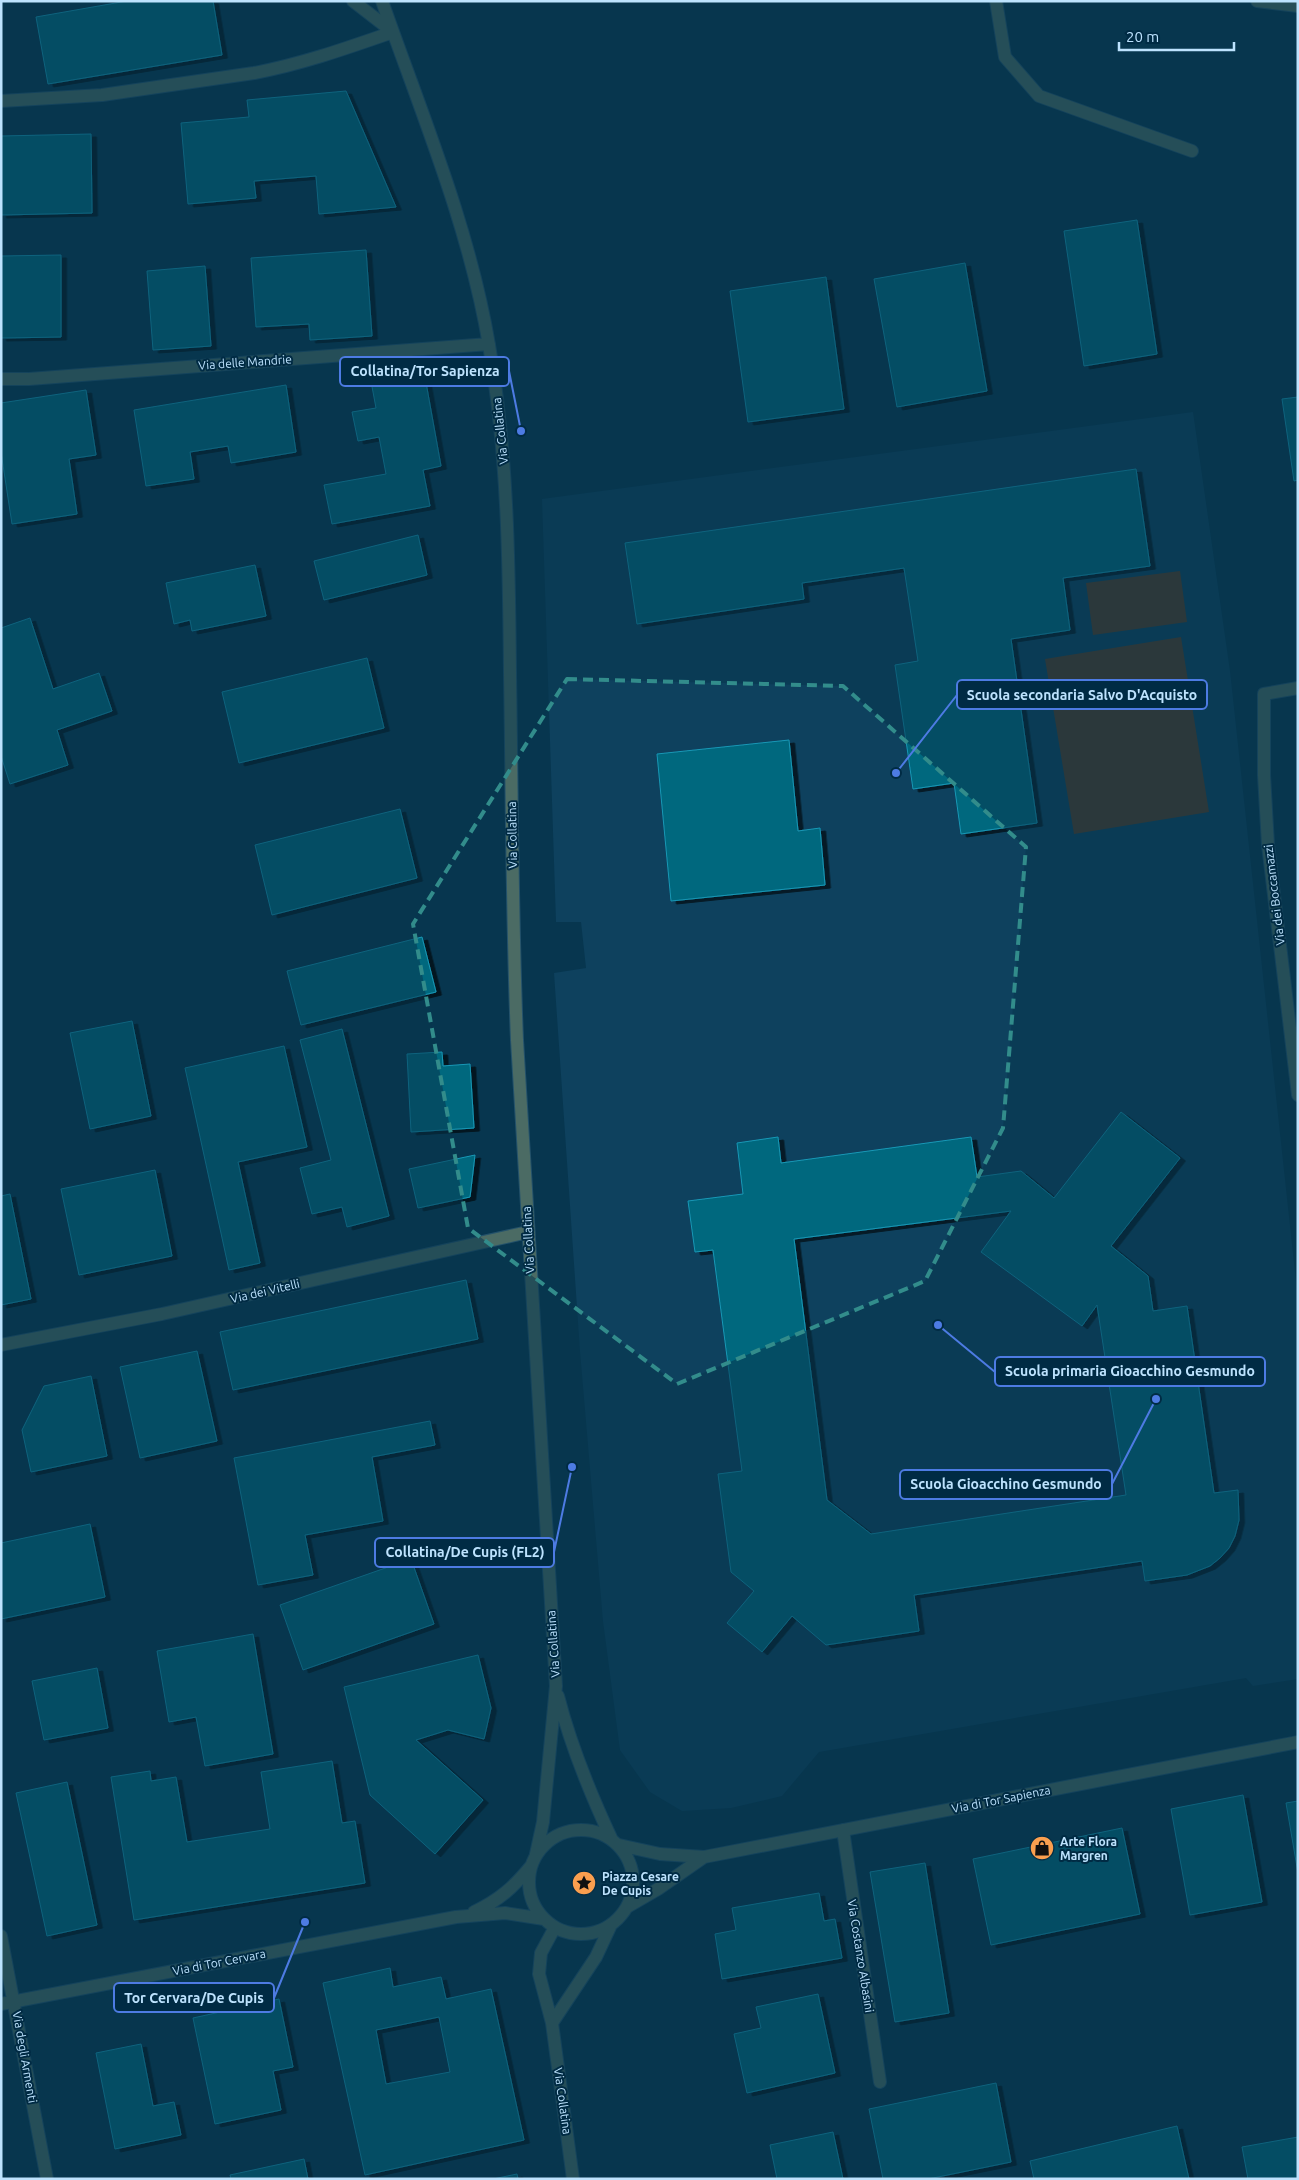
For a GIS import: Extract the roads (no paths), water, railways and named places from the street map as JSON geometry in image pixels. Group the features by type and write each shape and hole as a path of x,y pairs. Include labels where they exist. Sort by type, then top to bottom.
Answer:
{"street":[{"path":"353,1 393,32"},
{"name":"Via Collatina","path":"382,1 460,221 489,344 500,416 508,536 514,945 528,1232 556,1686"},
{"path":"996,1 1005,56 1039,96 1192,151"},
{"path":"1257,1 1298,6"},
{"path":"1,101 102,95 254,73 332,54 393,32"},
{"name":"Via delle Mandrie","path":"1,379 489,344"},
{"name":"Via dei Boccamazzi","path":"1298,688 1264,694 1264,775 1268,845 1298,1095"},
{"name":"Via dei Vitelli","path":"1,1345 162,1314 528,1232"},
{"path":"552,2023 596,1956 610,1927 626,1907 632,1892 633,1875 628,1859 616,1843 584,1779 566,1729 556,1686"},
{"path":"556,1686 544,1812 530,1875 531,1897 544,1919 554,1929 579,1936 596,1934 610,1927"},
{"name":"Via di Tor Sapienza","path":"704,1857 1298,1742"},
{"name":"Via Costanzo Albasini","path":"843,1830 880,2082"},
{"path":"467,1916 498,1900 518,1882 548,1841 563,1832 597,1832 616,1843 660,1854 704,1857"},
{"path":"626,1907 658,1889 704,1857"},
{"path":"467,1916 505,1913 544,1919"},
{"name":"Via di Tor Cervara","path":"1,2004 467,1916"},
{"path":"552,2023 538,1965 541,1953 554,1929"},
{"name":"Via degli Armenti","path":"1,1936 15,2001 47,2179"},
{"name":"Via Collatina","path":"552,2023 573,2179"}],"place":[{"name":"Collatina/Tor Sapienza","path":"521,431"},
{"name":"Scuola secondaria Salvo D'Acquisto","path":"896,773"},
{"name":"Scuola primaria Gioacchino Gesmundo","path":"938,1325"},
{"name":"Scuola Gioacchino Gesmundo","path":"1156,1399"},
{"name":"Collatina/De Cupis (FL2)","path":"572,1467"},
{"name":"Arte Flora Margren","path":"1042,1848"},
{"name":"Piazza Cesare De Cupis","path":"584,1883"},
{"name":"Tor Cervara/De Cupis","path":"305,1922"}]}
